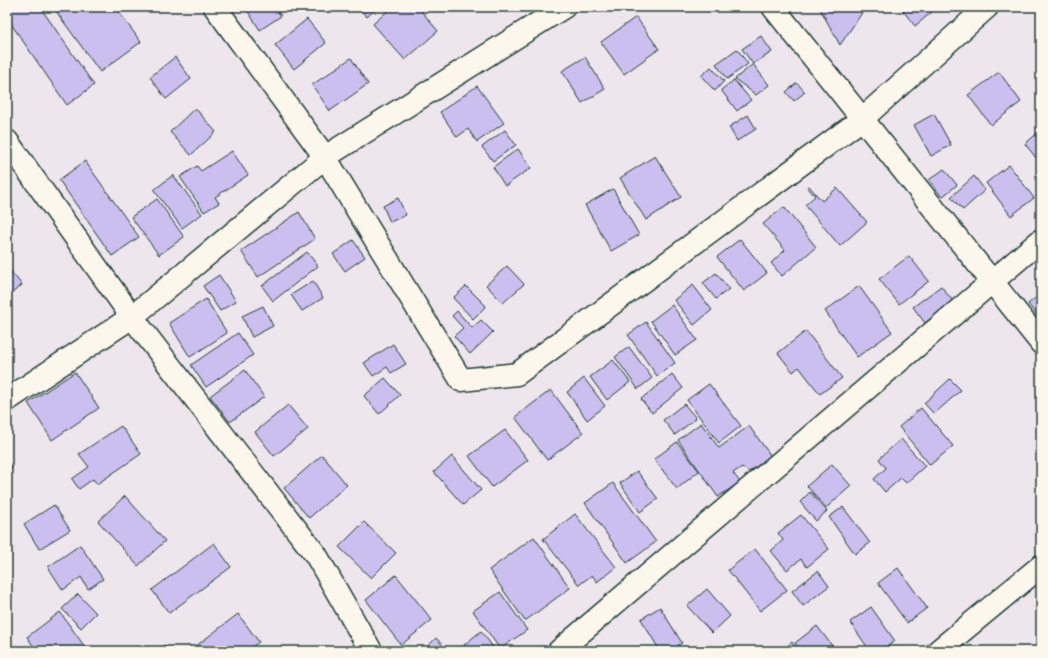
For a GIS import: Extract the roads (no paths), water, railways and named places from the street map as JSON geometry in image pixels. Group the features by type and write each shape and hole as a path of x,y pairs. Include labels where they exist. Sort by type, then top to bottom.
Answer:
{"street":[{"path":"215,7 325,157 461,380 517,374 862,119 987,7"},
{"path":"7,400 132,317 325,157 564,7"},
{"path":"773,7 1041,343"},
{"path":"7,141 132,317 316,556 371,651"},
{"path":"558,651 1041,240"},
{"path":"938,651 1041,566"}]}
